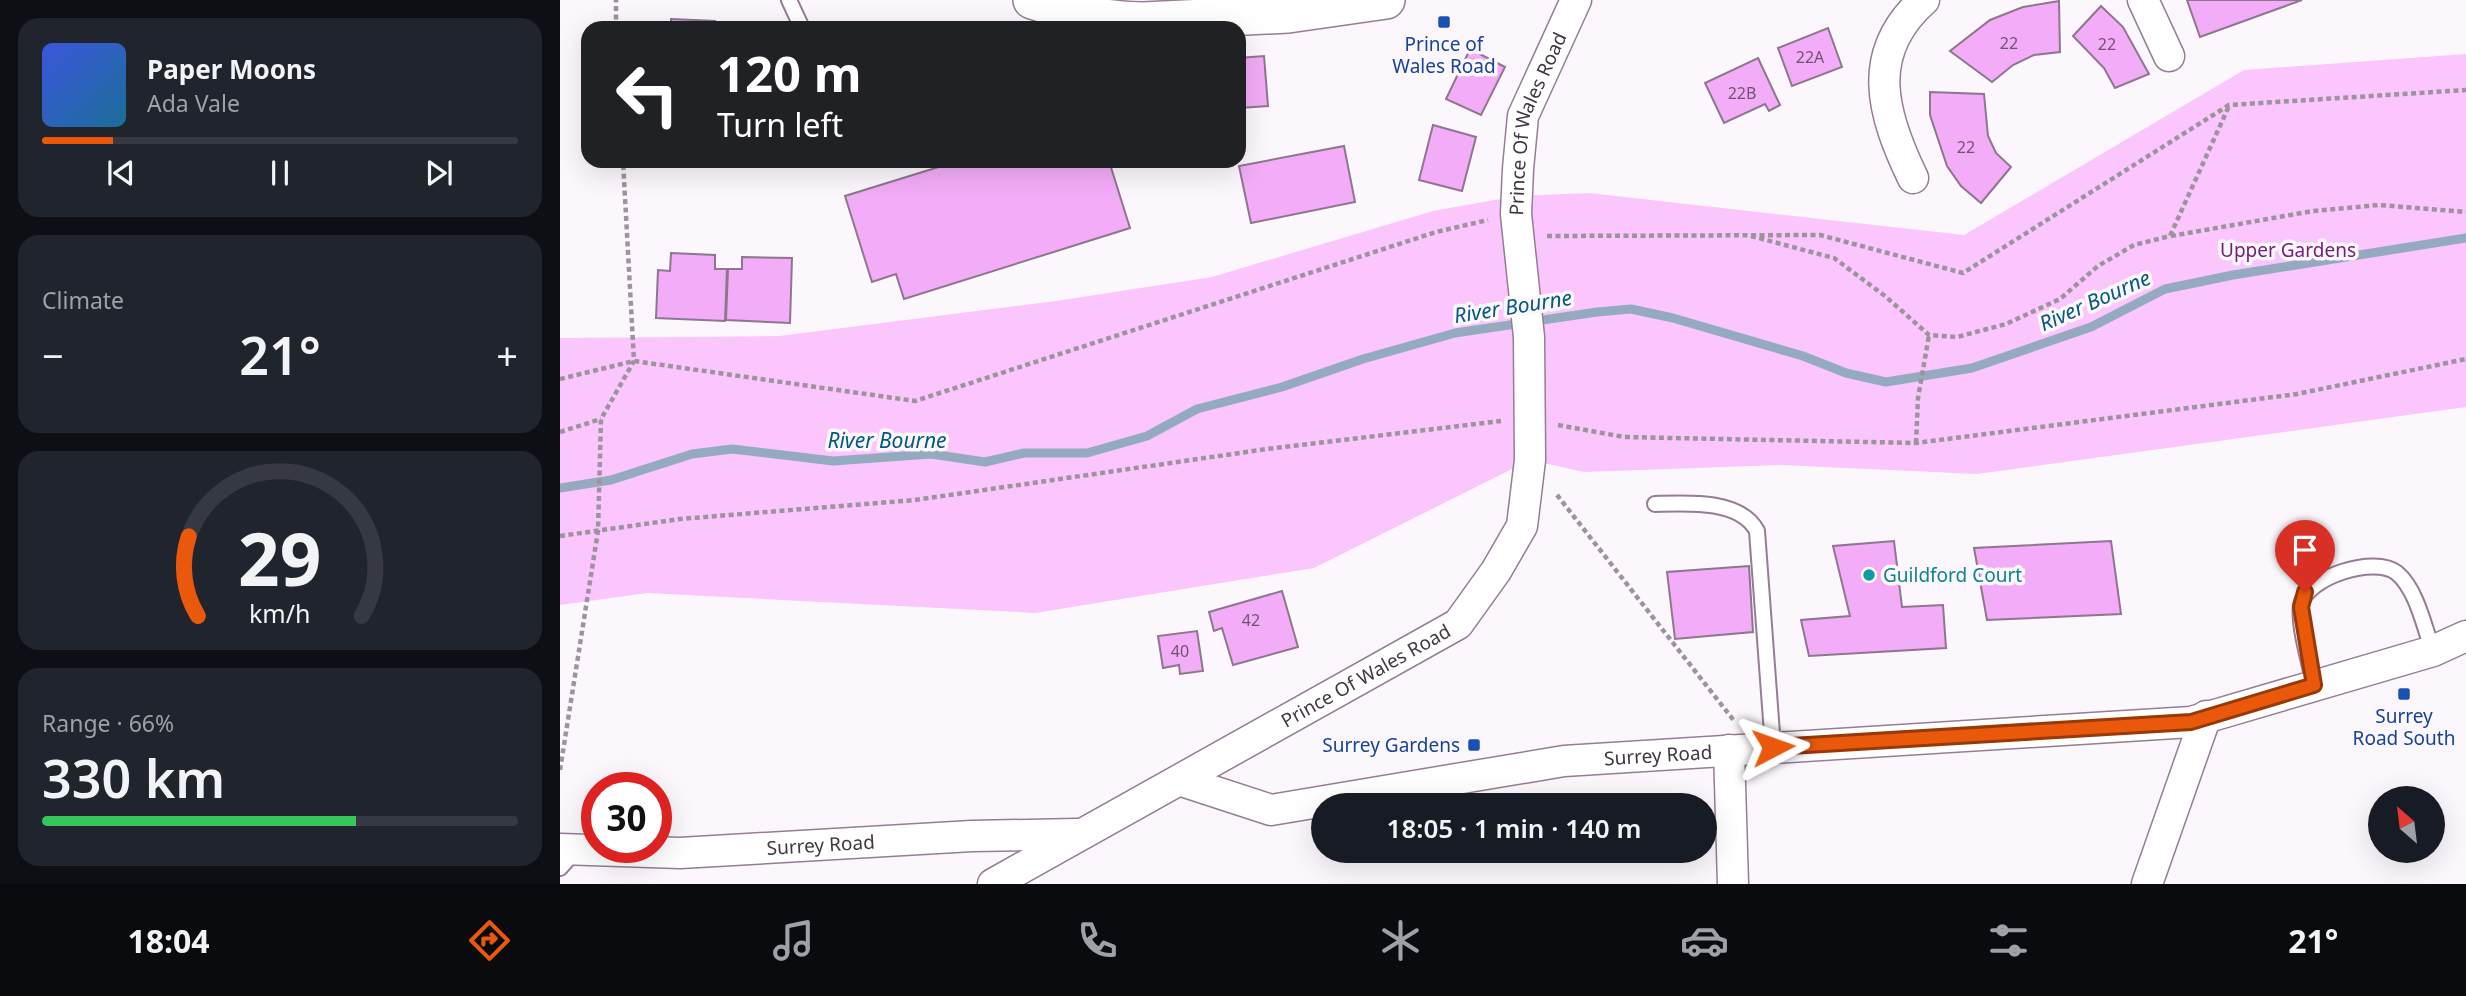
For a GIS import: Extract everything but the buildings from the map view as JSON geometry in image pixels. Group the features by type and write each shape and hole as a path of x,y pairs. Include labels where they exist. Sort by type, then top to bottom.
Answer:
{"street":[{"path":"1032,0 1064,10 1121,21"},
{"path":"1172,21 1268,8 1386,0"},
{"name":"Prince Of Wales Road","path":"993,884 1458,624 1496,570 1522,526 1530,460 1529,337 1517,225 1523,116 1576,0"},
{"path":"1913,178 1896,143 1886,102 1885,54 1895,32 1924,0"},
{"path":"2143,0 2169,56"},
{"name":"Surrey Road","path":"1182,780 1271,810 1564,761 2191,722 2433,651 2466,636"},
{"path":"2147,884 2206,716"},
{"path":"1733,884 1753,748"},
{"name":"Surrey Road","path":"565,856 680,853 972,836 1082,834"}],"lane":[{"path":"789,0 799,21"},
{"path":"1655,504 1696,504 1735,512 1752,521 1757,531 1753,748"},
{"path":"2314,685 2301,607 2305,592 2320,580 2363,567 2391,569 2399,575 2416,605 2433,651"}],"path":[{"path":"616,0 616,21"},
{"path":"560,379 634,361 915,401 1436,232 1517,225 1821,235 1963,273 2229,105 2466,90"},
{"path":"2170,236 2229,105"},
{"path":"560,770 598,531 601,419 634,361 623,168"},
{"path":"1742,234 1834,258 1885,296 1929,335 1957,337 2006,324 2060,299 2098,266 2134,245 2170,236 2313,211 2379,205 2466,212"},
{"path":"1916,443 1918,398 1929,335"},
{"path":"560,537 680,519 915,500 1443,426 1528,419 1624,437 1916,443 2297,394 2466,359"},
{"path":"560,432 601,419"},
{"path":"1530,460 1753,748"}],"green space":[{"name":"Upper Gardens","path":"2466,54 2466,407 1977,474 1781,465 1584,472 1530,460 1314,568 1035,613 647,593 560,605 560,338 779,336 1056,301 1212,277 1433,211 1517,196 1589,193 1964,235 2244,70"}],"waterway":[{"name":"River Bourne","path":"560,488 611,480 692,454 732,449 833,461 931,454 985,462 1024,453 1087,453 1147,436 1197,409 1282,387 1363,359 1455,333 1631,309 1673,318 1803,356 1846,373 1886,382 1972,368 2091,327 2165,289 2233,275 2466,238"}],"place":[{"name":"Prince of Wales Road","path":"1444,22"},
{"name":"Guildford Court","path":"1869,575"},
{"name":"Surrey Road South","path":"2404,694"},
{"name":"Surrey Gardens","path":"1474,745"}],"route":[{"path":"1773,747 2191,722 2314,685 2301,607 2305,592"}]}
